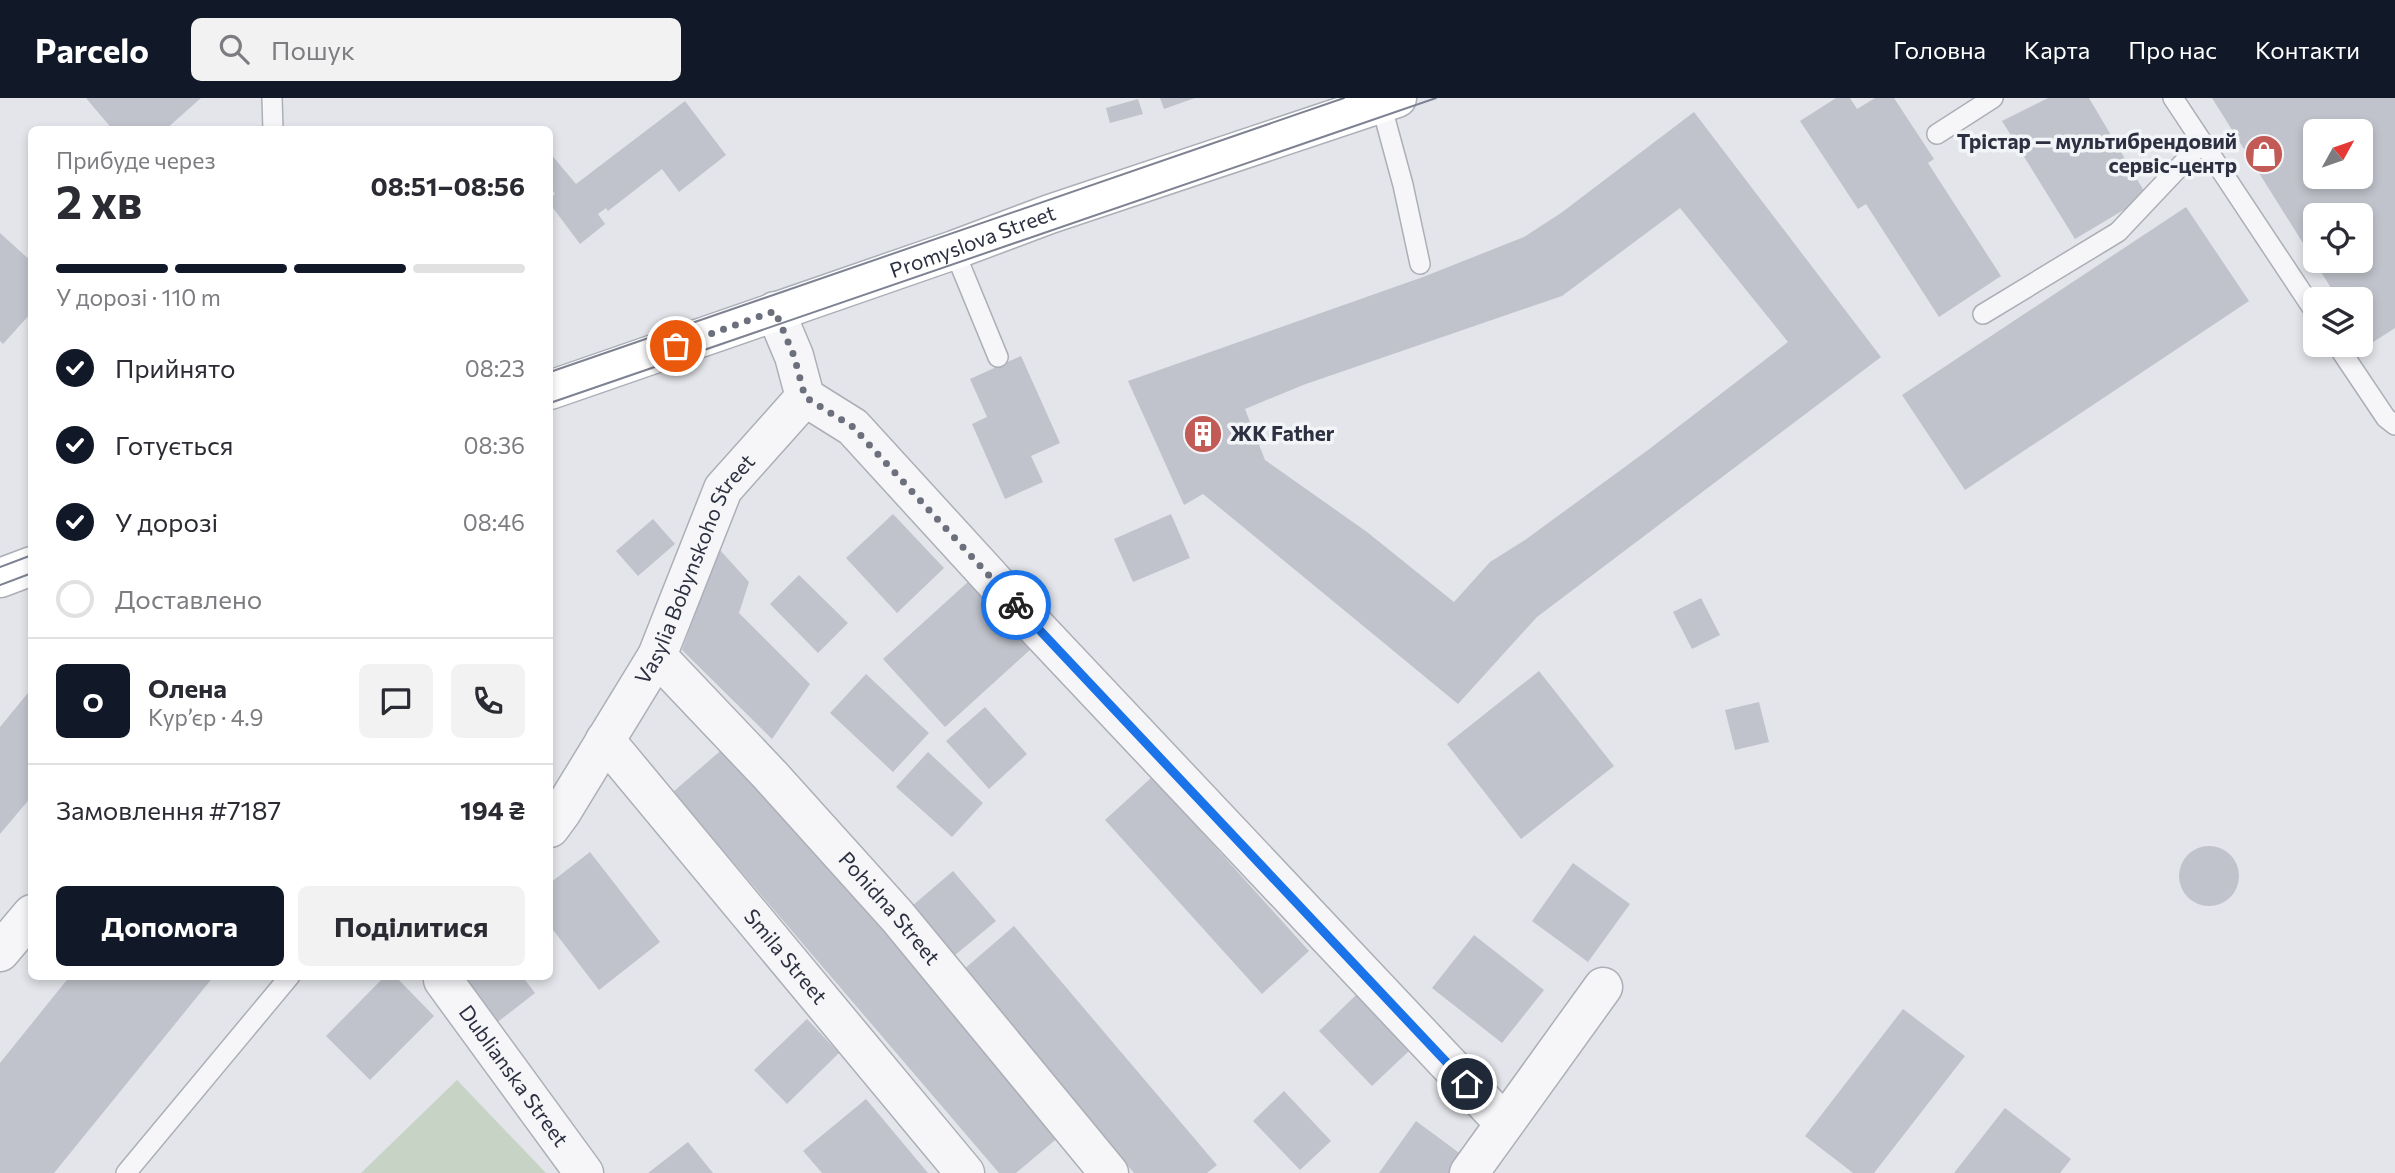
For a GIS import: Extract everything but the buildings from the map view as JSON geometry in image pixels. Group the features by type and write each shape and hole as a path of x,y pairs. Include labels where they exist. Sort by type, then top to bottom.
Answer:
{"main road":[{"name":"Promyslova Street","path":"553,389 1050,214 1389,101"},
{"path":"0,578 28,568"}],"street":[{"path":"775,311 794,356 805,397 853,427 1023,613 1504,1123"},
{"name":"Vasylia Bobynskoho Street","path":"553,824 657,656 723,489 805,397"},
{"name":"Pohidna Street","path":"657,656 770,775 897,916 1109,1173"},
{"name":"Smila Street","path":"605,740 965,1173"},
{"path":"0,952 28,919"},
{"name":"Dublianska Street","path":"443,980 584,1173"},
{"path":"1469,1173 1603,987"}],"lane":[{"path":"272,98 275,126"},
{"path":"1937,134 1993,98"},
{"path":"2173,98 2303,294"},
{"path":"1389,101 1420,264"},
{"path":"1983,314 2118,232 2202,144"},
{"path":"954,250 998,357"},
{"path":"2345,357 2386,418 2395,425"},
{"path":"126,1173 287,980"}],"green space":[{"path":"457,1080 546,1173 361,1173"}],"tram line":[{"path":"553,371 1344,98"},
{"path":"553,402 1436,98"},
{"path":"0,567 28,556"},
{"path":"0,585 28,574"}],"way so far":[{"path":"676,346 775,311 794,356 805,397 853,427 1016,605"}],"place":[{"name":"Трістар — мультибрендовий сервіс-центр","path":"2264,154"},
{"name":"ЖК Father","path":"1203,434"}],"route":[{"path":"1016,605 1467,1084"}]}
